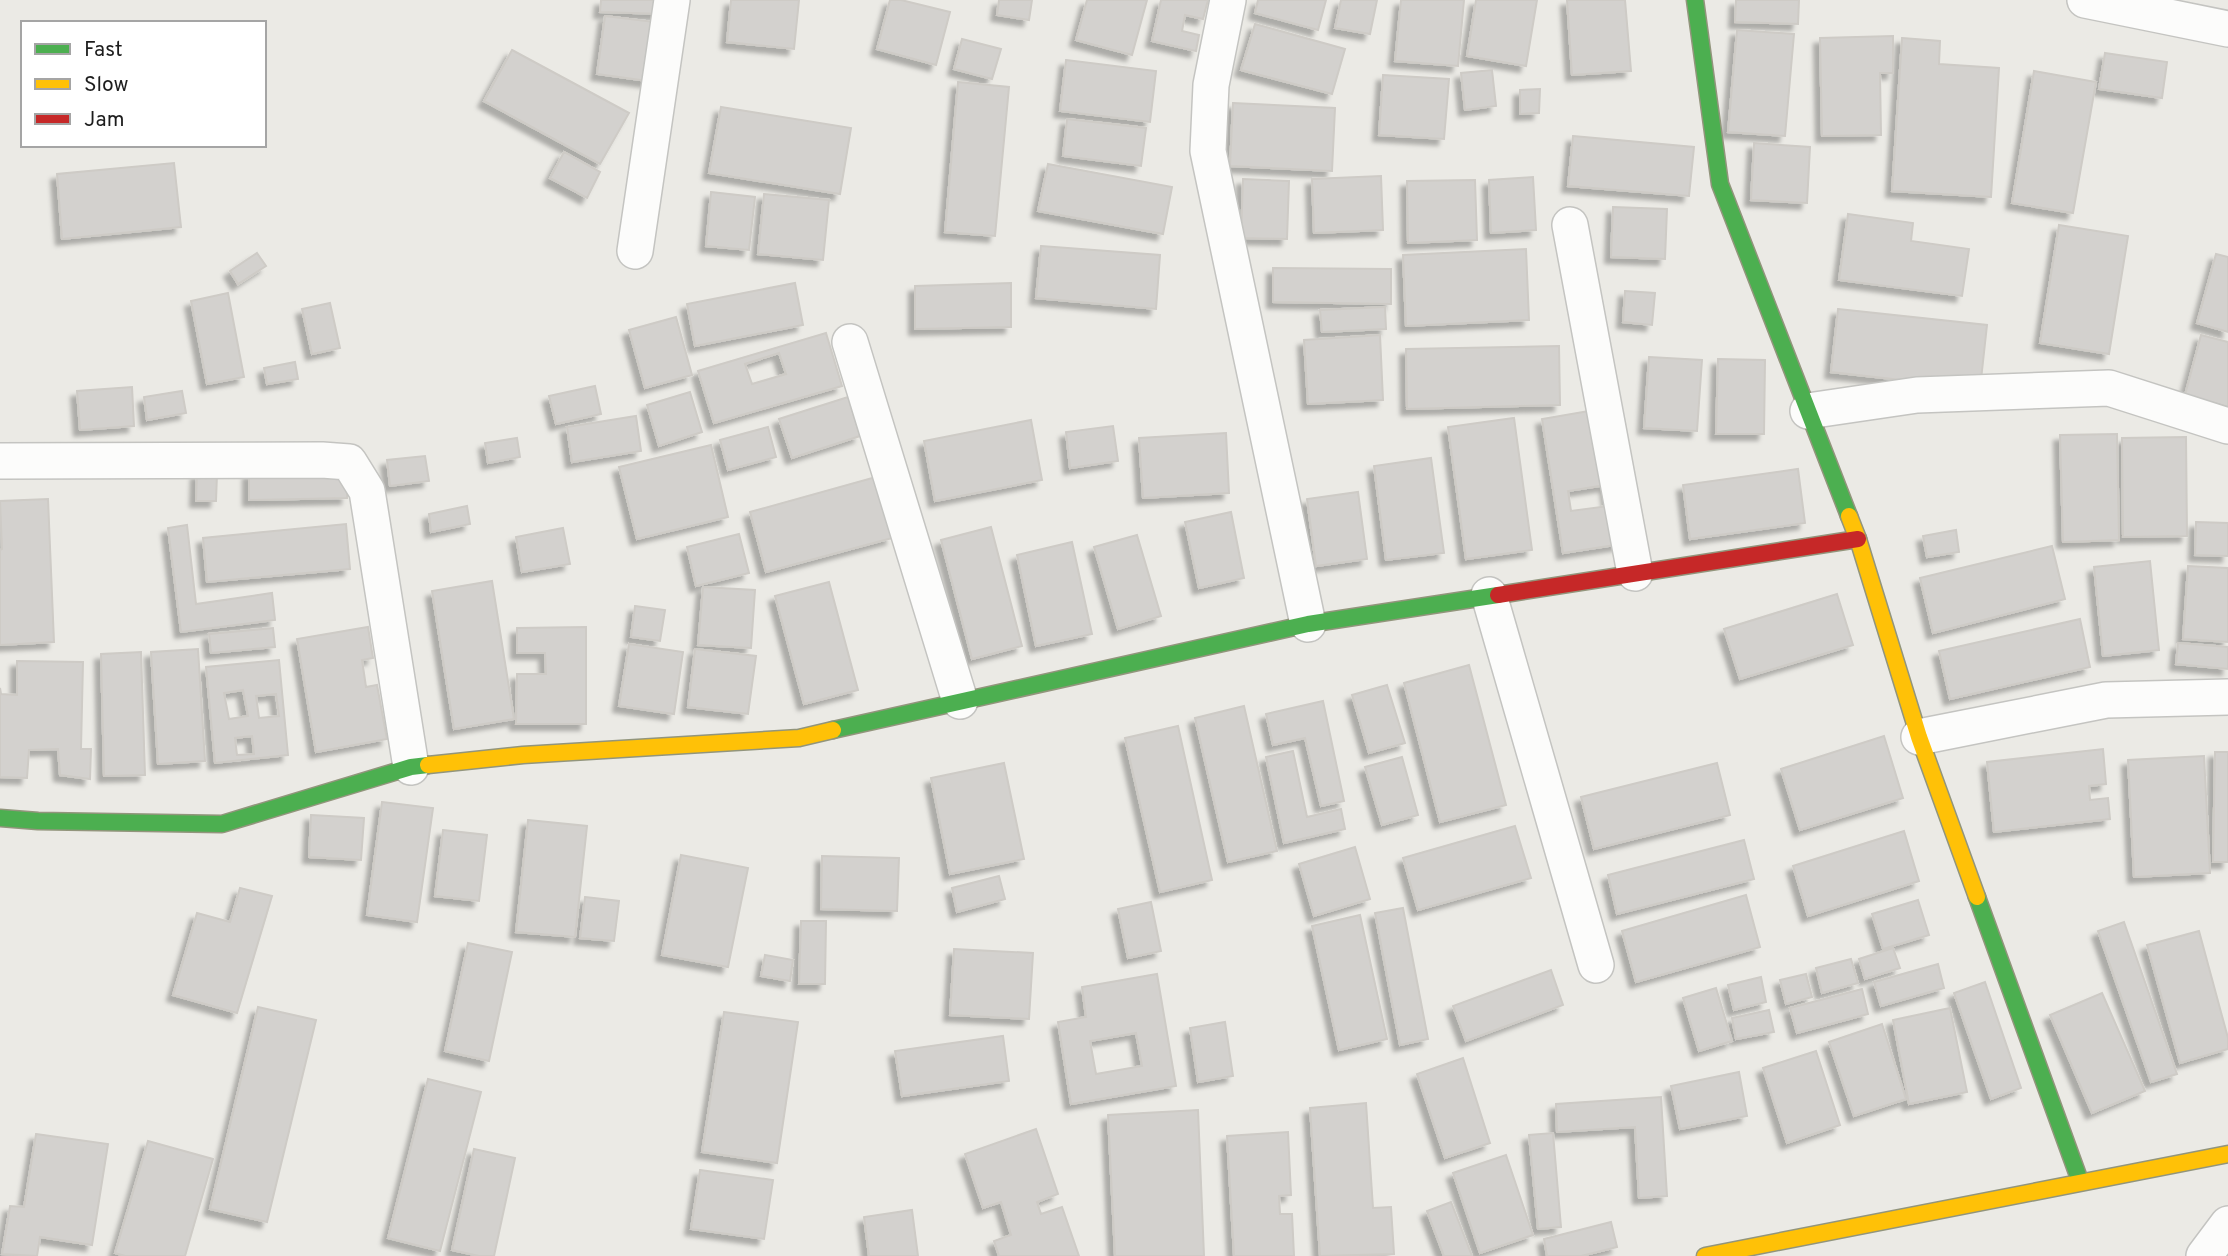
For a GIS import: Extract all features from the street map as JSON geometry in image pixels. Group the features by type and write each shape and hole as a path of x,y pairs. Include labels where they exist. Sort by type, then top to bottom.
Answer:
{"street":[{"path":"635,251 672,0"},
{"path":"1228,0 1211,85 1208,151 1308,624"},
{"path":"1695,0 1720,184 1858,539 1919,737 2080,1181"},
{"path":"2085,0 2210,17"},
{"path":"1570,225 1635,573"},
{"path":"850,342 960,701"},
{"path":"1808,411 1917,394 2109,388 2228,426"},
{"path":"0,461 349,462 367,491 411,767"},
{"path":"0,818 222,824 411,767 523,755 799,738 1308,624 1858,539"},
{"path":"1489,595 1597,965"},
{"path":"1919,737 2106,700 2228,697"},
{"path":"1705,1256 2228,1154"},
{"path":"2204,1256 2228,1224"}],"building":[{"path":"601,0 665,0 664,14 600,12"},
{"path":"731,0 799,0 794,49 727,42"},
{"path":"890,0 901,0 950,12 936,65 877,49"},
{"path":"999,0 1032,0 1029,20 997,15"},
{"path":"1087,0 1147,0 1132,55 1076,40"},
{"path":"1161,0 1208,0 1203,19 1185,15 1182,31 1199,35 1196,51 1152,41"},
{"path":"1258,0 1326,0 1318,30 1255,13"},
{"path":"1341,0 1377,0 1370,34 1335,28"},
{"path":"1401,0 1464,0 1458,66 1395,61"},
{"path":"1476,0 1537,0 1526,66 1467,56"},
{"path":"1567,0 1625,0 1631,71 1572,75"},
{"path":"1736,0 1799,0 1798,24 1735,22"},
{"path":"605,16 663,23 655,82 597,74"},
{"path":"1255,24 1345,49 1332,94 1241,70"},
{"path":"1737,30 1794,34 1785,136 1728,132"},
{"path":"1893,36 1893,73 1880,73 1881,135 1822,136 1820,38"},
{"path":"1902,38 1940,41 1939,64 1999,68 1991,197 1892,191"},
{"path":"962,39 1001,49 992,79 954,69"},
{"path":"512,50 629,113 600,164 484,101"},
{"path":"2105,53 2167,62 2162,98 2099,89"},
{"path":"1066,60 1156,71 1150,122 1060,111"},
{"path":"1492,70 1496,106 1465,110 1461,73"},
{"path":"2034,71 2096,82 2073,213 2012,203"},
{"path":"1383,75 1449,79 1444,139 1379,135"},
{"path":"958,82 1009,87 995,236 945,232"},
{"path":"1540,89 1539,113 1520,114 1520,90"},
{"path":"1233,103 1335,108 1332,171 1230,166"},
{"path":"721,107 851,128 840,194 709,173"},
{"path":"1067,119 1146,128 1141,166 1063,156"},
{"path":"1573,136 1694,147 1689,196 1568,186"},
{"path":"1754,143 1810,147 1807,203 1751,200"},
{"path":"564,152 600,172 587,198 550,178"},
{"path":"174,163 181,227 62,239 57,174"},
{"path":"1048,164 1172,187 1163,234 1038,211"},
{"path":"1381,176 1383,230 1314,233 1312,179"},
{"path":"1533,177 1536,230 1491,233 1489,180"},
{"path":"1243,179 1289,181 1287,239 1241,238"},
{"path":"1475,180 1477,240 1408,243 1407,181"},
{"path":"711,192 755,197 749,250 706,246"},
{"path":"764,194 829,200 823,260 758,254"},
{"path":"1613,207 1667,209 1665,259 1611,257"},
{"path":"1848,214 1913,223 1911,241 1969,249 1962,296 1839,280"},
{"path":"2059,225 2128,236 2109,354 2040,343"},
{"path":"1041,246 1160,255 1156,309 1036,298"},
{"path":"1526,249 1529,320 1406,326 1403,255"},
{"path":"257,253 266,266 238,284 230,271"},
{"path":"2216,254 2228,257 2228,332 2197,323"},
{"path":"1273,268 1391,269 1391,304 1273,302"},
{"path":"795,283 803,325 695,346 687,304"},
{"path":"1011,283 1011,327 915,329 915,286"},
{"path":"1625,291 1655,293 1652,325 1623,322"},
{"path":"228,293 244,377 207,384 191,301"},
{"path":"330,303 340,348 312,354 302,309"},
{"path":"1385,307 1386,329 1322,332 1320,310"},
{"path":"1838,309 1987,325 1980,389 1831,372"},
{"path":"676,317 692,375 645,388 629,330"},
{"path":"826,333 842,386 714,423 698,371","holes":["779,353 786,374 752,384 745,364"]},
{"path":"1380,335 1383,400 1308,404 1304,340"},
{"path":"2201,335 2228,342 2228,407 2185,395"},
{"path":"1559,346 1560,405 1407,409 1406,349"},
{"path":"1649,357 1702,360 1697,431 1644,428"},
{"path":"1718,359 1765,360 1764,434 1716,434"},
{"path":"295,362 298,379 267,384 264,368"},
{"path":"595,386 601,414 556,424 549,396"},
{"path":"132,387 134,426 80,430 77,391"},
{"path":"182,391 186,413 147,420 144,397"},
{"path":"690,392 702,432 659,446 647,405"},
{"path":"848,397 860,436 792,458 779,419"},
{"path":"1601,409 1622,544 1563,553 1542,419","holes":["1606,485 1609,506 1571,511 1568,491"]},
{"path":"636,416 641,451 572,462 567,427"},
{"path":"1514,418 1532,550 1466,559 1448,427"},
{"path":"1031,420 1042,480 935,501 924,441"},
{"path":"1113,426 1118,461 1070,468 1066,432"},
{"path":"768,427 776,457 728,470 720,440"},
{"path":"1226,433 1229,493 1143,498 1139,438"},
{"path":"2117,434 2119,540 2063,542 2060,435"},
{"path":"2186,437 2187,536 2123,537 2122,438"},
{"path":"517,438 520,457 488,463 485,443"},
{"path":"711,445 728,517 637,539 619,467"},
{"path":"425,456 429,481 390,486 387,460"},
{"path":"1431,458 1444,553 1386,560 1374,466"},
{"path":"1798,469 1805,523 1690,539 1683,485"},
{"path":"347,472 347,498 249,500 249,473"},
{"path":"197,473 217,474 216,501 196,501"},
{"path":"876,477 892,538 766,572 750,512"},
{"path":"1358,492 1367,559 1316,566 1307,499"},
{"path":"48,499 54,642 0,645 0,501"},
{"path":"467,506 470,524 431,532 429,514"},
{"path":"1231,512 1244,578 1199,588 1185,522"},
{"path":"2196,522 2228,523 2228,556 2195,555"},
{"path":"346,524 350,569 207,582 203,538"},
{"path":"187,525 196,604 272,593 275,620 181,632 168,528"},
{"path":"991,527 1022,646 972,659 941,540"},
{"path":"563,528 570,564 522,572 516,537"},
{"path":"1956,530 1959,552 1927,557 1923,536"},
{"path":"739,534 749,573 696,586 687,547"},
{"path":"1137,535 1161,616 1118,629 1094,547"},
{"path":"1072,542 1092,634 1036,646 1017,555"},
{"path":"2052,546 2065,599 1933,633 1920,578"},
{"path":"2150,561 2159,650 2103,656 2094,567"},
{"path":"2188,566 2228,568 2228,642 2183,639"},
{"path":"492,581 514,719 454,729 432,591"},
{"path":"829,582 858,690 804,704 775,596"},
{"path":"703,587 755,590 751,648 698,645"},
{"path":"1837,594 1853,645 1740,679 1724,629"},
{"path":"635,606 665,610 660,641 631,637"},
{"path":"2080,619 2090,667 1950,699 1939,651"},
{"path":"368,627 373,658 362,660 366,687 377,685 387,739 316,752 297,639"},
{"path":"586,627 586,724 516,724 517,674 546,674 545,653 517,653 517,628"},
{"path":"273,628 275,647 211,653 209,634"},
{"path":"2178,643 2228,647 2228,669 2176,664"},
{"path":"629,644 683,652 674,714 619,706"},
{"path":"198,649 205,761 158,764 151,652"},
{"path":"695,649 756,656 748,714 688,707"},
{"path":"141,652 145,775 104,776 101,654"},
{"path":"279,660 288,755 215,763 206,667","holes":["243,690 248,716 229,719 224,693","276,694 279,716 259,718 256,696","252,736 254,754 237,755 235,738"]},
{"path":"17,661 83,662 81,749 91,749 90,779 60,775 58,749 29,750 27,778 0,777 0,688 1,694 17,695"},
{"path":"1469,665 1506,805 1440,822 1404,683"},
{"path":"1387,685 1405,743 1369,753 1352,695"},
{"path":"1323,701 1344,801 1321,806 1305,738 1273,745 1266,714"},
{"path":"1244,706 1277,851 1228,862 1195,718"},
{"path":"1178,726 1212,880 1160,892 1125,738"},
{"path":"1884,736 1903,798 1800,830 1781,769"},
{"path":"2103,749 2106,784 2089,786 2090,800 2108,798 2110,819 1994,832 1987,762"},
{"path":"1293,751 1307,817 1341,809 1345,829 1284,843 1266,757"},
{"path":"2215,752 2228,752 2228,862 2213,862"},
{"path":"2204,756 2210,873 2134,877 2128,760"},
{"path":"1402,757 1418,815 1382,825 1365,767"},
{"path":"1004,763 1024,859 950,874 931,778"},
{"path":"1717,763 1730,815 1594,849 1581,797"},
{"path":"382,802 433,808 417,922 367,915"},
{"path":"311,815 364,818 361,860 309,857"},
{"path":"528,820 587,826 575,937 516,932"},
{"path":"1515,826 1531,878 1418,910 1403,858"},
{"path":"443,830 487,835 479,901 435,896"},
{"path":"1904,831 1919,881 1808,916 1793,866"},
{"path":"1744,840 1754,879 1617,914 1608,875"},
{"path":"1355,847 1370,899 1314,916 1299,864"},
{"path":"681,855 748,868 728,967 662,955"},
{"path":"822,856 899,858 897,911 821,909"},
{"path":"999,876 1005,899 957,912 952,888"},
{"path":"240,888 272,896 237,1013 173,995 197,913 230,922"},
{"path":"1746,895 1760,947 1636,982 1622,931"},
{"path":"585,897 619,901 614,941 580,938"},
{"path":"1918,900 1929,935 1883,949 1872,914"},
{"path":"1151,902 1161,951 1128,958 1118,909"},
{"path":"1403,908 1428,1039 1400,1045 1375,913"},
{"path":"1360,915 1387,1039 1339,1050 1312,926"},
{"path":"801,921 826,921 825,984 799,984"},
{"path":"2124,922 2177,1074 2151,1082 2098,931"},
{"path":"2199,931 2228,1038 2228,1049 2180,1063 2147,945"},
{"path":"468,943 512,952 489,1061 445,1051"},
{"path":"1893,948 1900,968 1865,979 1859,959"},
{"path":"954,949 1033,953 1029,1019 950,1015"},
{"path":"765,955 793,960 790,981 761,976"},
{"path":"1851,959 1858,983 1822,993 1816,968"},
{"path":"1938,964 1944,988 1881,1006 1874,982"},
{"path":"1551,970 1563,1005 1466,1041 1453,1006"},
{"path":"1157,974 1176,1086 1071,1104 1058,1022 1086,1017 1082,987","holes":["1136,1033 1142,1066 1096,1074 1090,1041"]},
{"path":"1806,974 1812,997 1786,1004 1780,980"},
{"path":"1761,977 1766,1002 1734,1010 1728,985"},
{"path":"1985,982 2021,1088 1991,1099 1954,993"},
{"path":"1716,988 1732,1041 1699,1051 1683,998"},
{"path":"1862,989 1868,1014 1797,1033 1790,1008"},
{"path":"2102,993 2145,1091 2092,1113 2050,1015"},
{"path":"258,1007 316,1020 267,1222 210,1209"},
{"path":"1950,1008 1967,1092 1909,1104 1893,1020"},
{"path":"1769,1010 1774,1032 1736,1039 1732,1018"},
{"path":"724,1012 798,1022 777,1163 702,1152"},
{"path":"1225,1022 1233,1076 1198,1082 1190,1028"},
{"path":"1882,1024 1906,1099 1854,1116 1829,1042"},
{"path":"1003,1036 1009,1081 902,1096 895,1051"},
{"path":"1816,1051 1840,1125 1787,1143 1763,1068"},
{"path":"1463,1058 1490,1143 1445,1158 1417,1074"},
{"path":"1739,1072 1747,1116 1680,1129 1671,1086"},
{"path":"428,1079 481,1092 440,1251 388,1238"},
{"path":"1661,1097 1667,1196 1639,1198 1635,1127 1557,1132 1556,1104"},
{"path":"1366,1103 1373,1208 1391,1207 1394,1254 1320,1256 1310,1108"},
{"path":"1198,1110 1204,1256 1115,1256 1108,1115"},
{"path":"1036,1129 1058,1194 1037,1202 1041,1214 1062,1207 1079,1256 999,1256 994,1241 1011,1235 1001,1202 983,1208 965,1154"},
{"path":"1288,1132 1291,1195 1279,1196 1280,1214 1292,1214 1294,1256 1234,1256 1227,1136"},
{"path":"1553,1133 1561,1227 1538,1229 1529,1135"},
{"path":"36,1134 108,1144 92,1245 40,1237 37,1256 2,1254 10,1206 24,1207"},
{"path":"148,1141 213,1159 185,1256 125,1256 115,1253"},
{"path":"474,1149 515,1158 494,1256 479,1256 452,1250"},
{"path":"1506,1155 1533,1235 1480,1253 1453,1173"},
{"path":"700,1170 773,1180 764,1239 691,1229"},
{"path":"1451,1202 1472,1256 1444,1256 1427,1211"},
{"path":"912,1210 918,1256 869,1256 864,1217"},
{"path":"1611,1222 1617,1247 1581,1256 1547,1256 1544,1239"}],"traffic: fast":[{"path":"1695,0 1720,184 1849,516"},
{"path":"833,730 1308,624 1498,595"},
{"path":"0,818 222,824 411,767 428,765"},
{"path":"1977,897 2080,1181"}],"traffic: slow":[{"path":"1849,516 1919,737 1977,897"},
{"path":"428,765 523,755 799,738 833,730"},
{"path":"1705,1256 2228,1154"}],"traffic: jam":[{"path":"1498,595 1858,539"}]}
